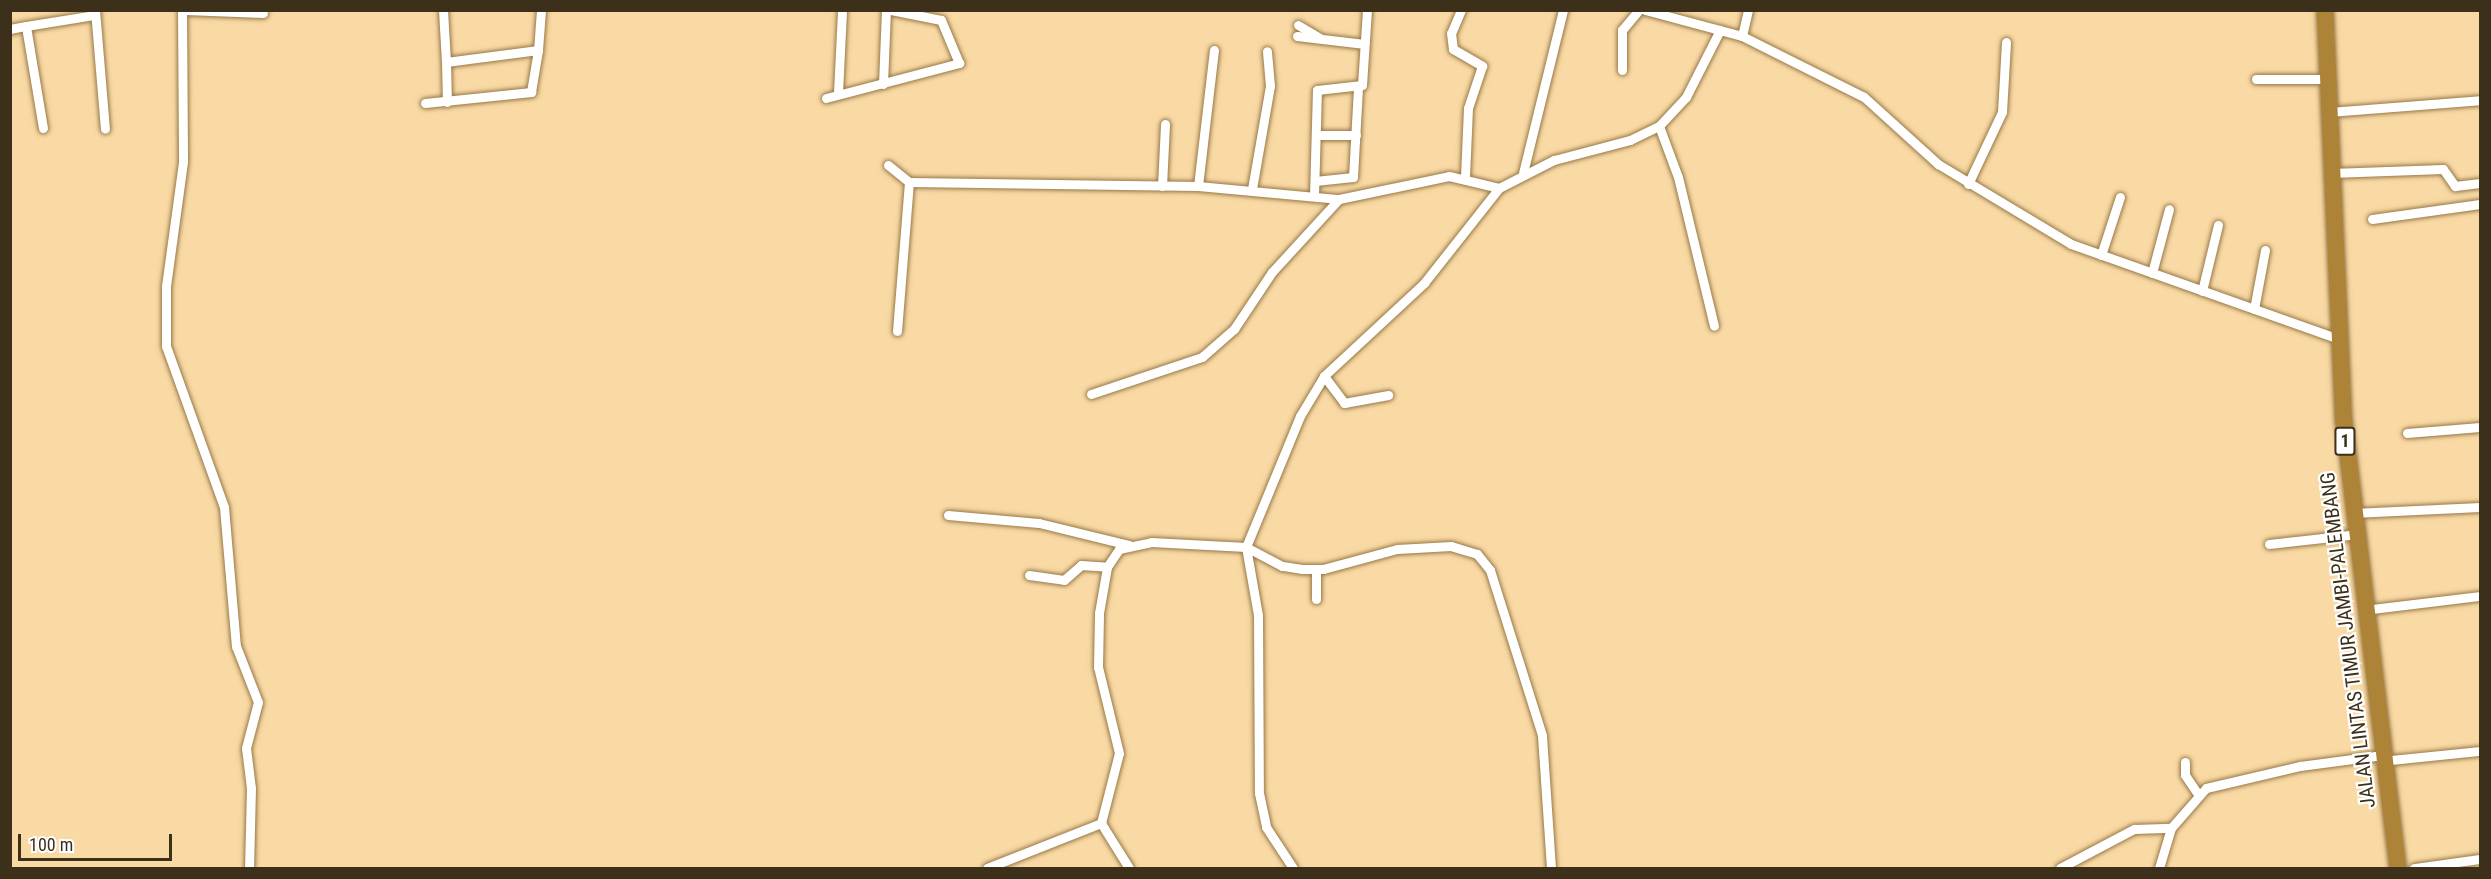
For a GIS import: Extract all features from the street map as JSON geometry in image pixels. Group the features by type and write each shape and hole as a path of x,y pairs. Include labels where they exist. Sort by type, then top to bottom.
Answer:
{"highway":[{"name":"JALAN LINTAS TIMUR JAMBI-PALEMBANG","path":"2319,10 2334,337 2349,535 2390,868"},
{"name":"JALAN LINTAS TIMUR JAMBI-PALEMBANG","path":"2325,10 2334,337 2378,760 2398,868"}],"street":[{"path":"249,868 246,747 258,702 236,646 224,507 166,346 166,286 183,162 183,10 263,13"},
{"path":"443,10 447,102"},
{"path":"425,103 531,92 538,50 541,10"},
{"path":"838,93 842,10"},
{"path":"883,84 886,10"},
{"path":"826,98 838,93 883,84 960,60 941,20 891,10"},
{"path":"1461,10 1451,33 1453,49 1482,66 1468,108 1465,178"},
{"path":"1523,174 1563,10"},
{"path":"1622,70 1622,30 1639,10"},
{"path":"1644,10 1743,36 1884,110 1917,146 1968,184 2071,244 2334,337"},
{"path":"1743,36 1748,10"},
{"path":"1315,181 1350,181 1356,135 1358,88 1365,44 1365,12"},
{"path":"10,29 95,13 105,129"},
{"path":"1298,25 1327,42"},
{"path":"26,26 43,128"},
{"path":"1293,868 1266,827 1259,793 1260,650 1246,547 1300,416 1324,376 1424,283 1498,188 1523,174 1659,126 1686,97 1720,30"},
{"path":"1297,36 1327,42 1365,44"},
{"path":"1968,184 2002,112 2006,42"},
{"path":"446,62 538,50"},
{"path":"1198,186 1214,50"},
{"path":"1252,189 1270,86 1267,51"},
{"path":"2256,79 2322,79"},
{"path":"1314,196 1317,90 1326,85 1358,88"},
{"path":"2329,112 2481,100"},
{"path":"1162,186 1165,124"},
{"path":"1659,126 1678,177 1714,326"},
{"path":"1316,135 1356,135"},
{"path":"888,165 909,182 1198,186 1252,189 1339,199 1465,178 1498,188"},
{"path":"2331,173 2443,169 2455,186 2481,183"},
{"path":"897,331 909,182"},
{"path":"2101,255 2120,197"},
{"path":"1091,394 1202,357 1234,329 1272,272 1339,199"},
{"path":"2372,219 2481,204"},
{"path":"2152,273 2169,209"},
{"path":"2202,291 2218,225"},
{"path":"2254,309 2265,250"},
{"path":"1324,376 1344,403 1388,395"},
{"path":"2407,433 2481,427"},
{"path":"2353,513 2481,507"},
{"path":"948,515 1039,523 1129,545 1246,547 1282,566 1316,569 1397,549 1451,546 1478,554 1490,570 1542,735 1551,868"},
{"path":"2269,544 2349,535"},
{"path":"1129,545 1107,567 1098,667 1119,753 1101,823 1129,868"},
{"path":"1029,575 1065,580 1081,565 1107,567"},
{"path":"1316,569 1316,599"},
{"path":"2364,610 2481,596"},
{"path":"2159,868 2167,828 2198,794 2246,776 2378,760 2481,751"},
{"path":"2185,762 2185,775 2198,794"},
{"path":"987,868 1101,823"},
{"path":"2060,868 2123,834 2152,827 2167,828"},
{"path":"2414,868 2481,859"}]}
